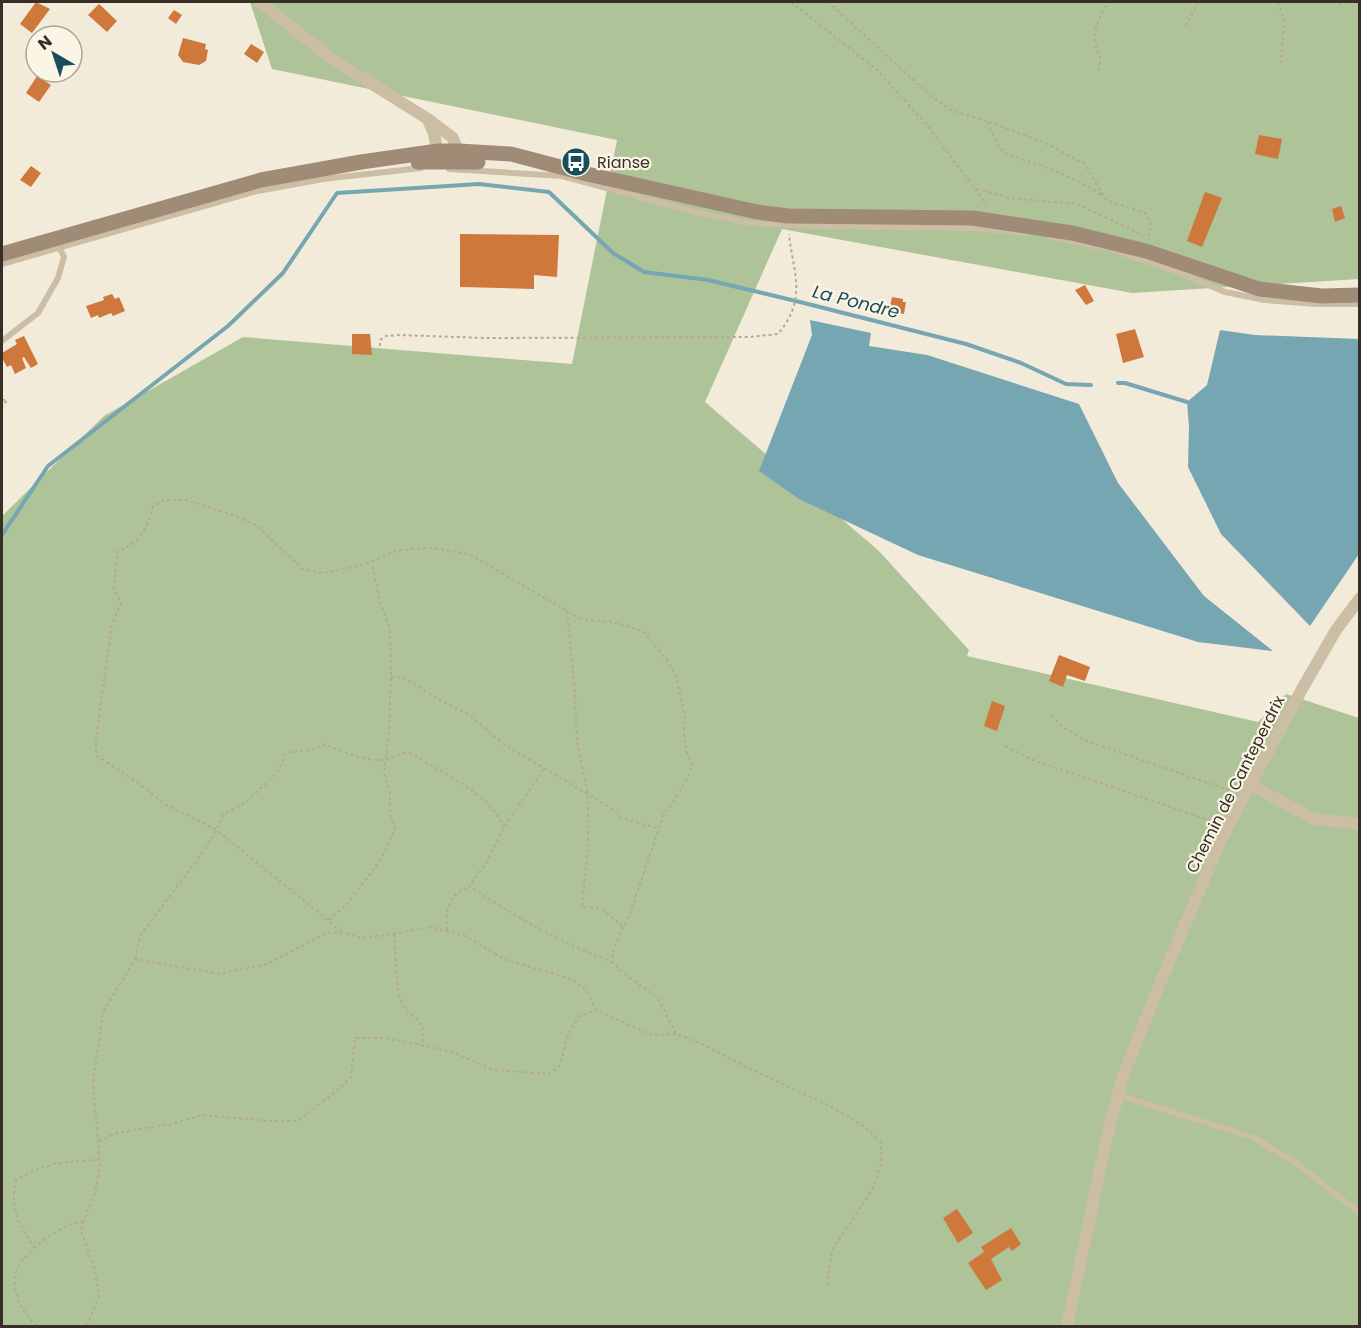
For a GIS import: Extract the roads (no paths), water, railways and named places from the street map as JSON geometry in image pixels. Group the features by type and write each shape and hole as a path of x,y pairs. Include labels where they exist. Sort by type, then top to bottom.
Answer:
{"main road":[{"path":"2,254 58,243 261,180 361,162 439,156 511,154 539,163 757,212 788,216 972,218 1061,232 1146,251 1259,289 1322,296 1359,295"}],"street":[{"path":"260,2 332,59 428,119 453,138 460,156"},
{"path":"428,119 435,134 439,156"},
{"name":"Chemin de Canteperdrix","path":"1067,1326 1106,1141 1118,1095 1155,995 1228,827 1302,689 1336,630 1359,597"},
{"path":"1249,790 1314,819 1359,824"}],"lane":[{"path":"2,264 58,243 253,192 323,178 417,168 562,176 695,212 750,223 972,228 1042,235 1113,250 1172,270 1225,292 1265,300 1316,304 1359,304"},
{"path":"2,340 38,313 58,278 64,257 58,243"},
{"path":"1118,1095 1252,1137 1292,1160 1359,1213"}],"water":[{"path":"810,320 871,333 869,346 927,355 1079,404 1118,483 1204,596 1273,651 1198,642 918,555 799,499 759,471 812,335"},
{"path":"1220,330 1255,335 1359,339 1359,554 1310,626 1221,534 1188,467 1187,402 1207,385"}],"waterway":[{"path":"2,535 48,466 228,326 283,273 337,193 479,184 549,192 613,253 644,272 708,280 800,302 966,344 1021,363 1066,384 1091,385"},
{"name":"La Pondre","path":"1118,383 1125,383 1187,402"}],"place":[{"name":"Rianse","path":"576,162"}]}
